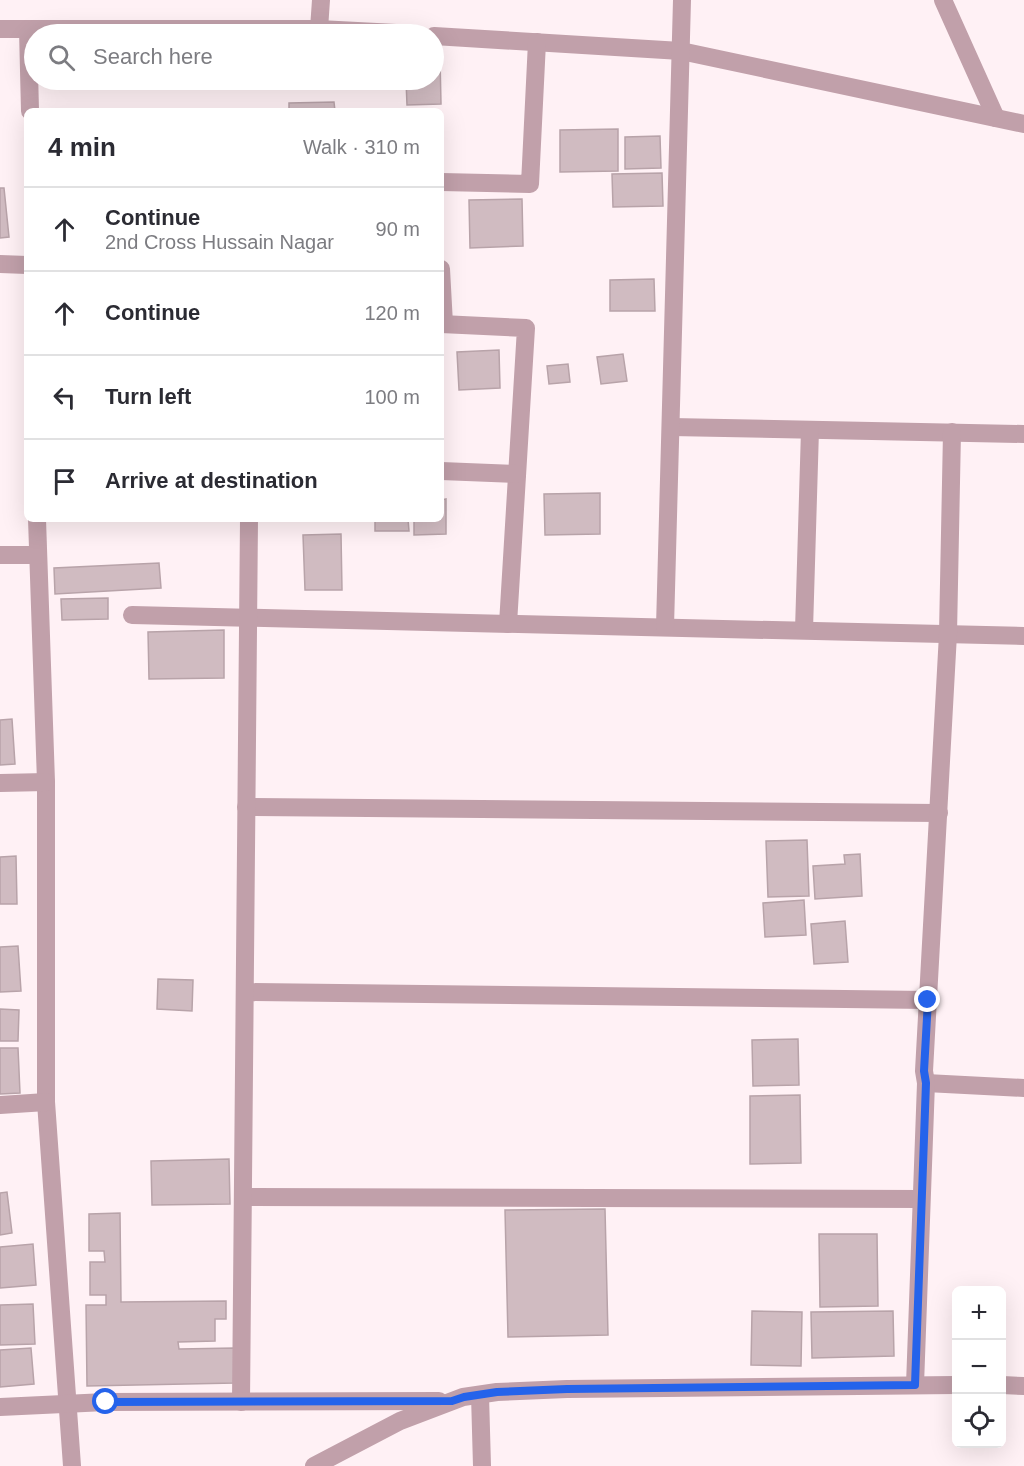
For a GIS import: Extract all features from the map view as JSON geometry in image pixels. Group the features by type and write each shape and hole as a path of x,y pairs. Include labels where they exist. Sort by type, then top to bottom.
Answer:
{"street":[{"path":"319,24 321,0"},
{"path":"665,627 682,0"},
{"path":"943,0 996,118"},
{"path":"0,29 24,30"},
{"path":"444,37 681,51 1024,124"},
{"path":"444,182 530,184 537,42"},
{"path":"29,90 30,108"},
{"path":"0,264 24,265"},
{"path":"444,324 526,328 508,624"},
{"path":"671,427 1024,434"},
{"path":"804,630 810,430"},
{"path":"915,1385 926,1083 924,1071 948,634 952,432"},
{"path":"444,471 517,474"},
{"path":"37,522 46,782 46,1102 72,1466"},
{"path":"242,1402 249,522"},
{"path":"0,555 38,555"},
{"path":"132,615 1024,636"},
{"path":"0,783 46,782"},
{"path":"246,807 939,813"},
{"path":"245,992 928,1000"},
{"path":"926,1083 1024,1088"},
{"path":"0,1105 46,1102"},
{"path":"243,1197 921,1199"},
{"path":"314,1466 399,1421 464,1397 567,1389 952,1385"},
{"path":"1006,1385 1024,1386"},
{"path":"480,1395 482,1466"},
{"path":"0,1407 106,1402 452,1401"}],"building":[{"path":"406,90 441,90 441,104 407,105"},
{"path":"334,102 335,108 289,108 289,103"},
{"path":"618,129 618,171 560,172 560,130"},
{"path":"660,136 661,168 625,169 625,137"},
{"path":"662,173 663,206 613,207 612,174"},
{"path":"0,188 4,188 9,237 0,238"},
{"path":"522,199 523,246 470,248 469,200"},
{"path":"654,279 655,311 610,311 610,280"},
{"path":"499,350 500,388 459,390 457,352"},
{"path":"623,354 627,381 601,384 597,357"},
{"path":"568,364 570,382 549,384 547,366"},
{"path":"600,493 600,534 545,535 544,494"},
{"path":"444,499 446,499 446,534 414,535 414,522 444,522"},
{"path":"375,522 408,522 409,531 375,531"},
{"path":"341,534 342,590 305,590 303,535"},
{"path":"159,563 161,588 55,594 54,568"},
{"path":"108,598 108,619 62,620 61,599"},
{"path":"224,630 224,678 149,679 148,632"},
{"path":"12,719 15,764 0,765 0,720"},
{"path":"807,840 809,896 768,897 766,841"},
{"path":"860,854 862,896 815,899 813,866 845,864 844,855"},
{"path":"16,856 17,904 0,904 0,857"},
{"path":"804,900 806,935 765,937 763,903"},
{"path":"845,921 848,962 814,964 811,924"},
{"path":"18,946 21,991 0,992 0,947"},
{"path":"158,979 193,980 192,1011 157,1009"},
{"path":"0,1009 19,1010 18,1041 0,1041"},
{"path":"798,1039 799,1085 753,1086 752,1040"},
{"path":"0,1048 18,1048 20,1093 0,1094"},
{"path":"800,1095 801,1163 750,1164 750,1096"},
{"path":"229,1159 230,1204 152,1205 151,1161"},
{"path":"7,1192 12,1233 0,1235 0,1193"},
{"path":"605,1209 608,1335 508,1337 505,1210"},
{"path":"120,1213 121,1302 226,1301 226,1319 215,1319 215,1341 178,1342 179,1349 234,1348 235,1383 87,1386 86,1305 106,1305 106,1295 90,1295 90,1262 105,1262 104,1251 89,1251 89,1214"},
{"path":"819,1234 877,1234 878,1306 820,1307"},
{"path":"33,1244 36,1285 0,1288 0,1247"},
{"path":"33,1304 35,1344 0,1345 0,1305"},
{"path":"752,1311 802,1312 801,1366 751,1365"},
{"path":"893,1311 894,1356 812,1358 811,1312"},
{"path":"31,1348 34,1384 0,1387 0,1350"}],"route":[{"path":"106,1402 452,1401 497,1392 567,1389 915,1385 928,1000"}]}
